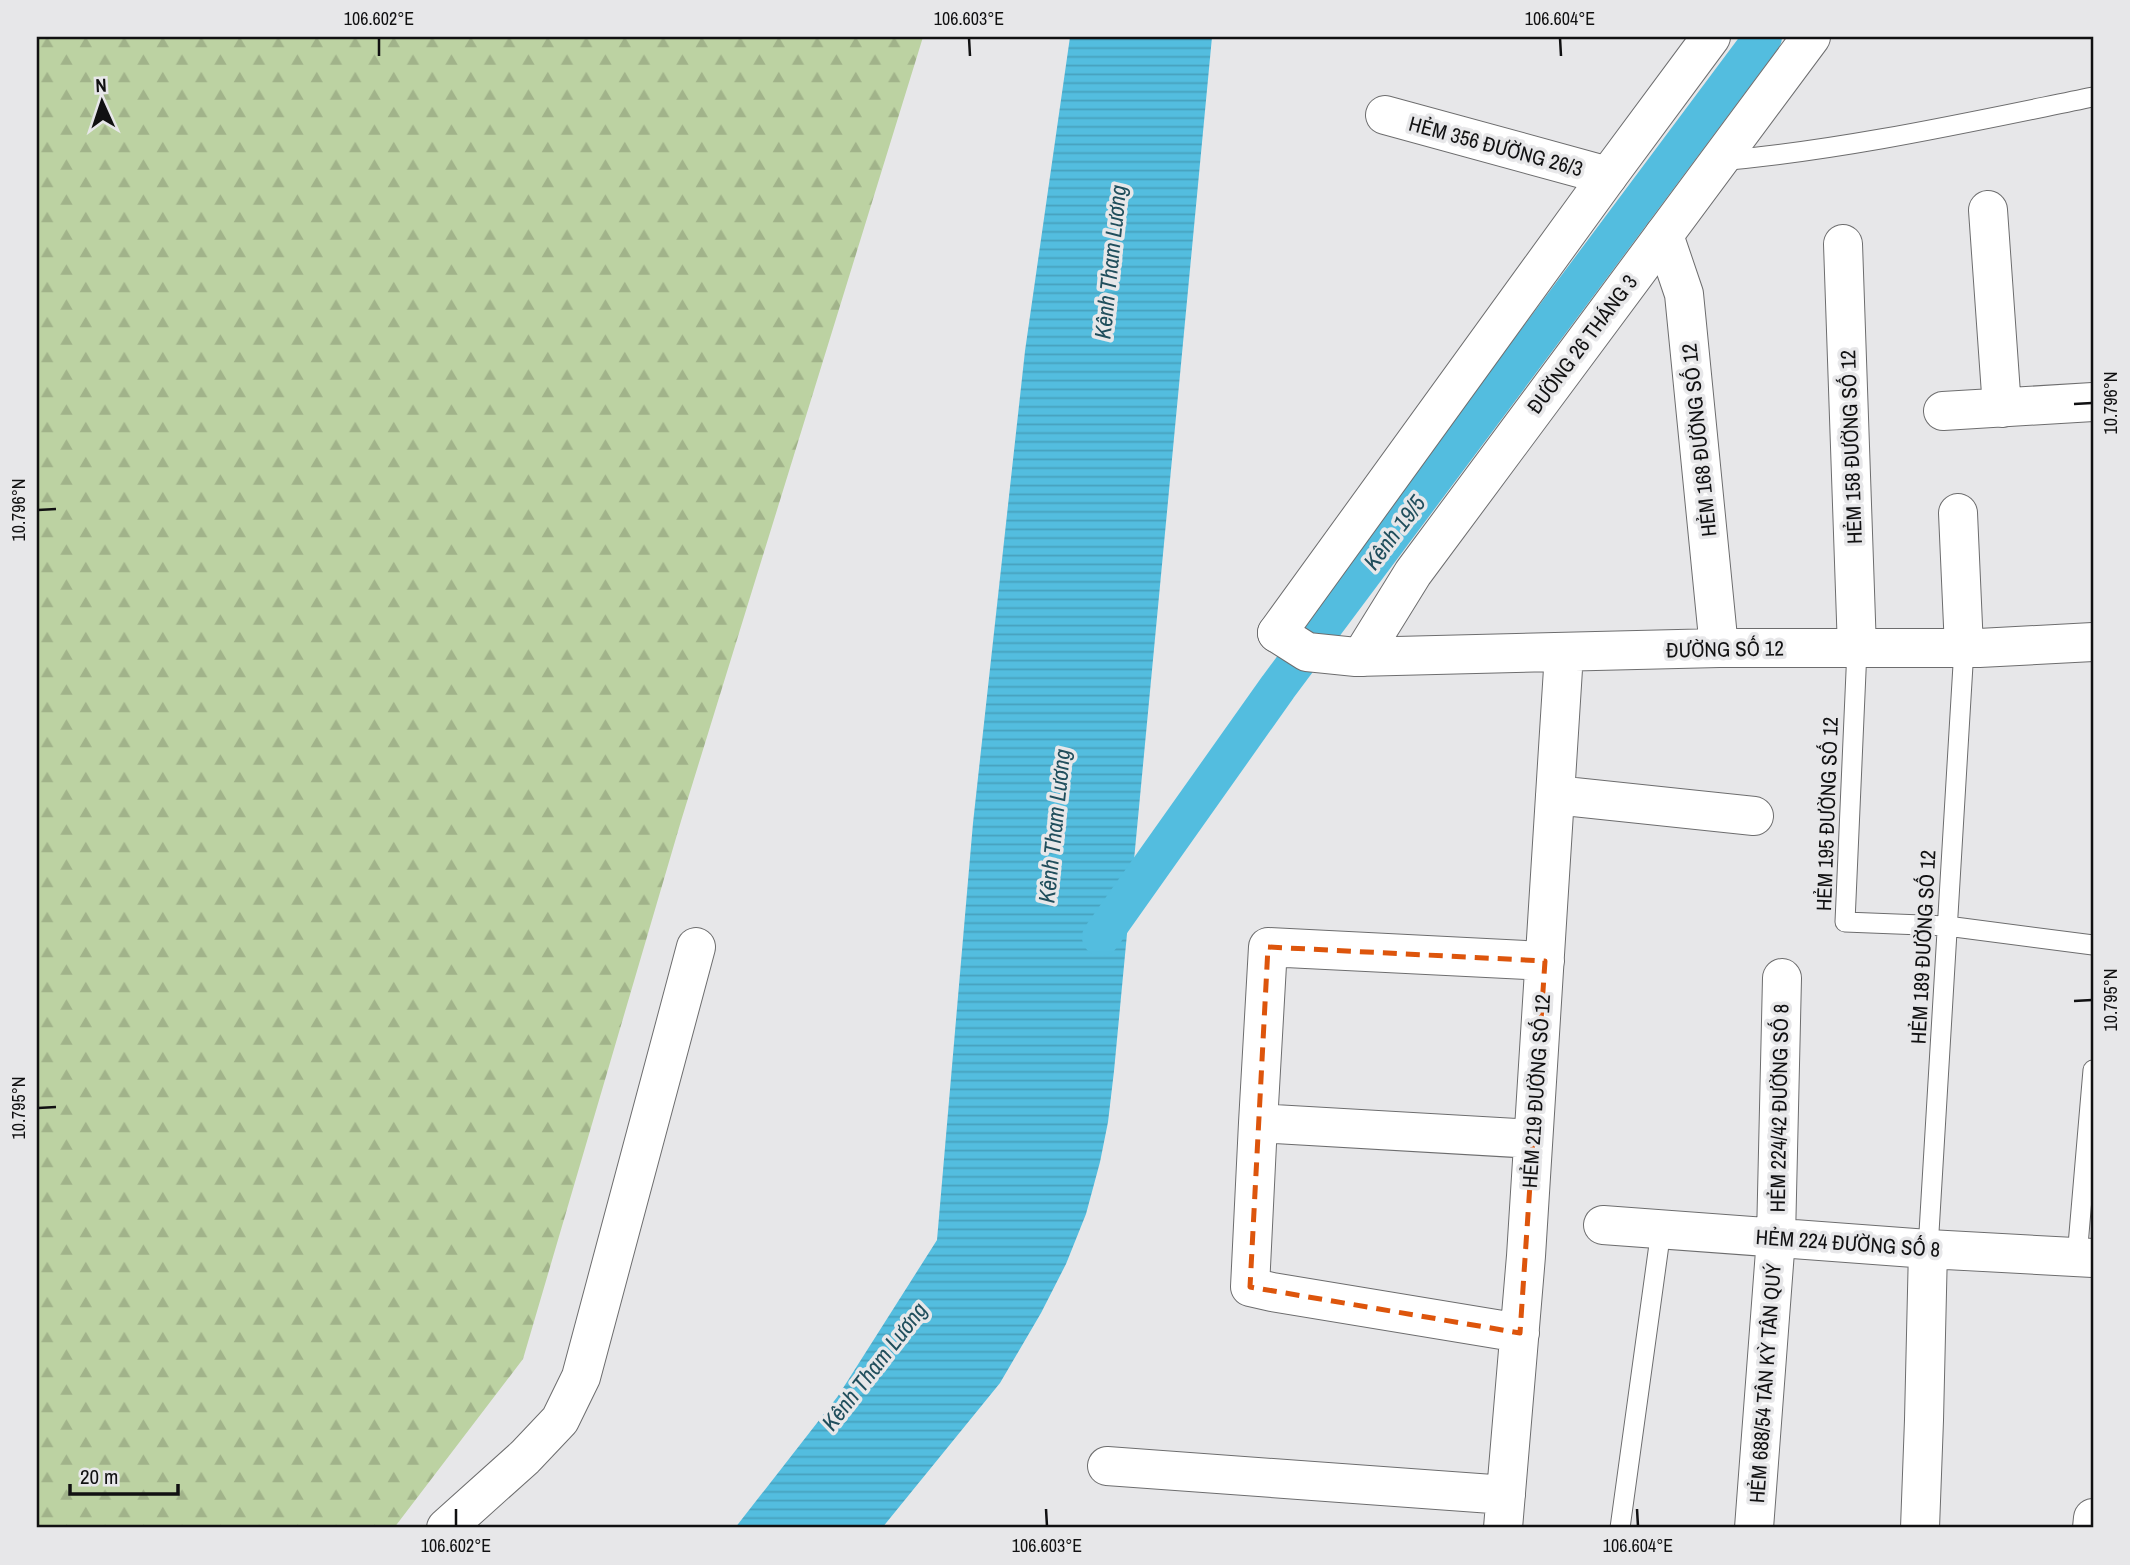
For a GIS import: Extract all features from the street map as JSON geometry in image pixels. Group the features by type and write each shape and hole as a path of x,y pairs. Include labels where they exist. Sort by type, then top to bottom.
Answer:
{"street":[{"path":"1608,176 1712,37"},
{"name":"ĐƯỜNG 26 THÁNG 3","path":"1358,657 1413,573 1811,37"},
{"name":"HẺM 356 ĐƯỜNG 26/3","path":"1385,115 1608,176"},
{"name":"ĐƯỜNG SỐ 12","path":"1608,176 1277,632 1307,652 1358,657 1720,648 1964,648 2093,642"},
{"path":"1988,210 2002,408"},
{"name":"HẺM 168 ĐƯỜNG SỐ 12","path":"1664,235 1684,294 1720,648"},
{"name":"HẺM 158 ĐƯỜNG SỐ 12","path":"1843,244 1857,649"},
{"path":"1943,411 2093,402"},
{"path":"1958,513 1964,648"},
{"name":"HẺM 219 ĐƯỜNG SỐ 12","path":"1504,1512 1520,1333 1564,653"},
{"path":"1555,795 1754,816"},
{"path":"446,1528 525,1457 560,1420 581,1377 696,947"},
{"path":"1520,1333 1250,1287 1268,947 1545,961"},
{"name":"HẺM 224/42 ĐƯỜNG SỐ 8","path":"1776,1238 1782,978"},
{"path":"1258,1123 1533,1139"},
{"name":"HẺM 224 ĐƯỜNG SỐ 8","path":"1603,1225 1928,1249 2085,1257"},
{"name":"HẺM 688/54 TÂN KỲ TÂN QUÝ","path":"1754,1528 1776,1238"},
{"path":"1920,1528 1928,1249"},
{"path":"1107,1466 1504,1512"},
{"path":"2092,1528 2093,1518"}],"lane":[{"path":"1719,161 1807,151 2093,97"},
{"name":"HẺM 189 ĐƯỜNG SỐ 12","path":"1928,1249 1964,648"},
{"name":"HẺM 195 ĐƯỜNG SỐ 12","path":"1857,649 1845,922 1947,926"},
{"path":"1947,926 2093,944"},
{"path":"2085,1257 2093,1070"},
{"path":"1620,1528 1661,1230"}],"highlighted area":[{"path":"1268,947 1545,961 1520,1333 1250,1287"}],"green space":[{"path":"37,37 923,37 681,821 523,1359 394,1528 37,1528"}],"water":[{"name":"Kênh Tham Lương","path":"1070,37 1212,37 1114,1071 1100,1162 1086,1214 1066,1264 1000,1383 882,1528 735,1528 838,1396 937,1240 973,823 1025,351"}],"waterway":[{"name":"Kênh 19/5","path":"1101,937 1278,687 1763,37"}]}
